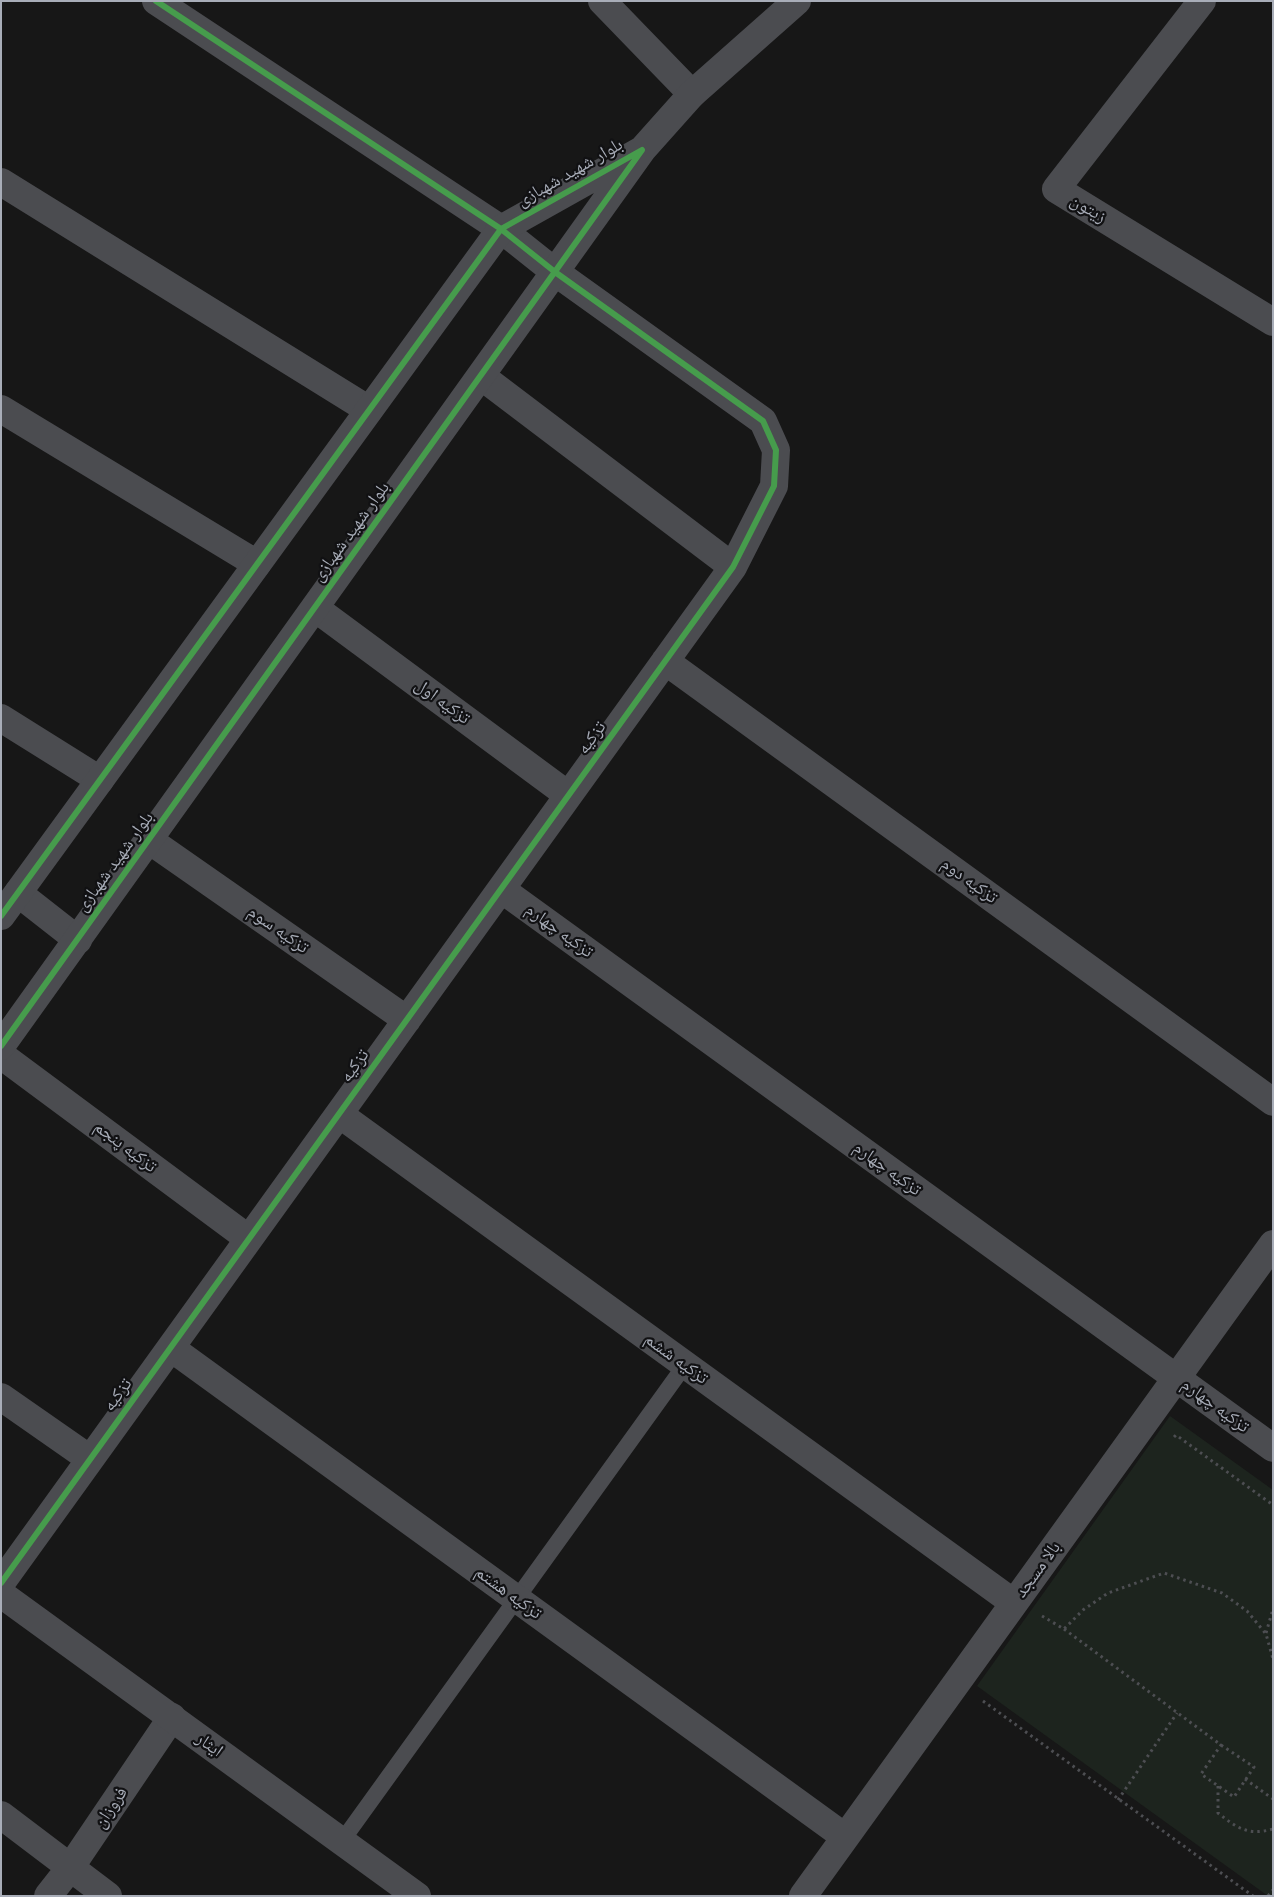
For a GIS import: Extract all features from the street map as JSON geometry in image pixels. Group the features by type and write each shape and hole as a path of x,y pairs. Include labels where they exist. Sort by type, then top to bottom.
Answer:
{"street":[{"name":"تزکیه","path":"1,1583 733,567 774,486 776,450 764,421 555,272 501,229 156,1"},
{"path":"602,1 692,94"},
{"path":"642,150 692,94 797,1"},
{"name":"زیتون","path":"1202,1 1056,189 1273,322"},
{"name":"بلوار شهید شهبازی","path":"1,916 501,229 642,150"},
{"name":"بلوار شهید شهبازی","path":"1,1046 642,150"},
{"path":"1,182 370,410"},
{"path":"480,376 733,567"},
{"path":"1,409 257,564"},
{"name":"تزکیه اول","path":"315,608 568,795"},
{"name":"تزکیه دوم","path":"665,661 1273,1102"},
{"path":"1,718 100,780"},
{"name":"تزکیه سوم","path":"149,840 407,1020"},
{"name":"تزکیه چهارم","path":"501,889 1273,1448"},
{"path":"18,893 78,940"},
{"name":"تزکیه پنجم","path":"1,1055 249,1239"},
{"name":"تزکیه ششم","path":"339,1114 685,1365 1017,1598"},
{"name":"بالا مسجد","path":"803,1896 1273,1244"},
{"name":"تزکیه هشتم","path":"170,1348 845,1837"},
{"path":"1,1397 90,1460"},
{"name":"ایثار","path":"1,1594 417,1896"},
{"name":"فروزان","path":"48,1896 70,1868 172,1717"},
{"path":"1,1815 108,1896"}],"lane":[{"path":"342,1842 685,1365"}],"path":[{"path":"1170,1443 1176,1435 1273,1505"},
{"path":"1064,1629 1084,1610 1108,1593 1164,1573 1222,1593 1247,1611 1266,1634 1273,1659"},
{"path":"1017,1598 1064,1629 1221,1745 1254,1767 1234,1797 1201,1774 1221,1745"},
{"path":"1038,1625 1050,1609"},
{"path":"1266,1634 1273,1609"},
{"path":"988,1694 982,1702 1253,1896"},
{"path":"1118,1800 1177,1713"},
{"path":"1245,1779 1273,1799"},
{"path":"1218,1786 1218,1813 1238,1828 1261,1832 1273,1829"},
{"path":"1268,1896 1273,1890"}],"shaded area":[{"path":"1170,1416 1273,1490 1273,1896 1268,1896 977,1686"}],"cycle path":[{"path":"1,1583 733,567 774,486 776,450 763,421 555,272 501,229 156,1"},
{"path":"1,916 501,229 642,150 1,1046"}]}
